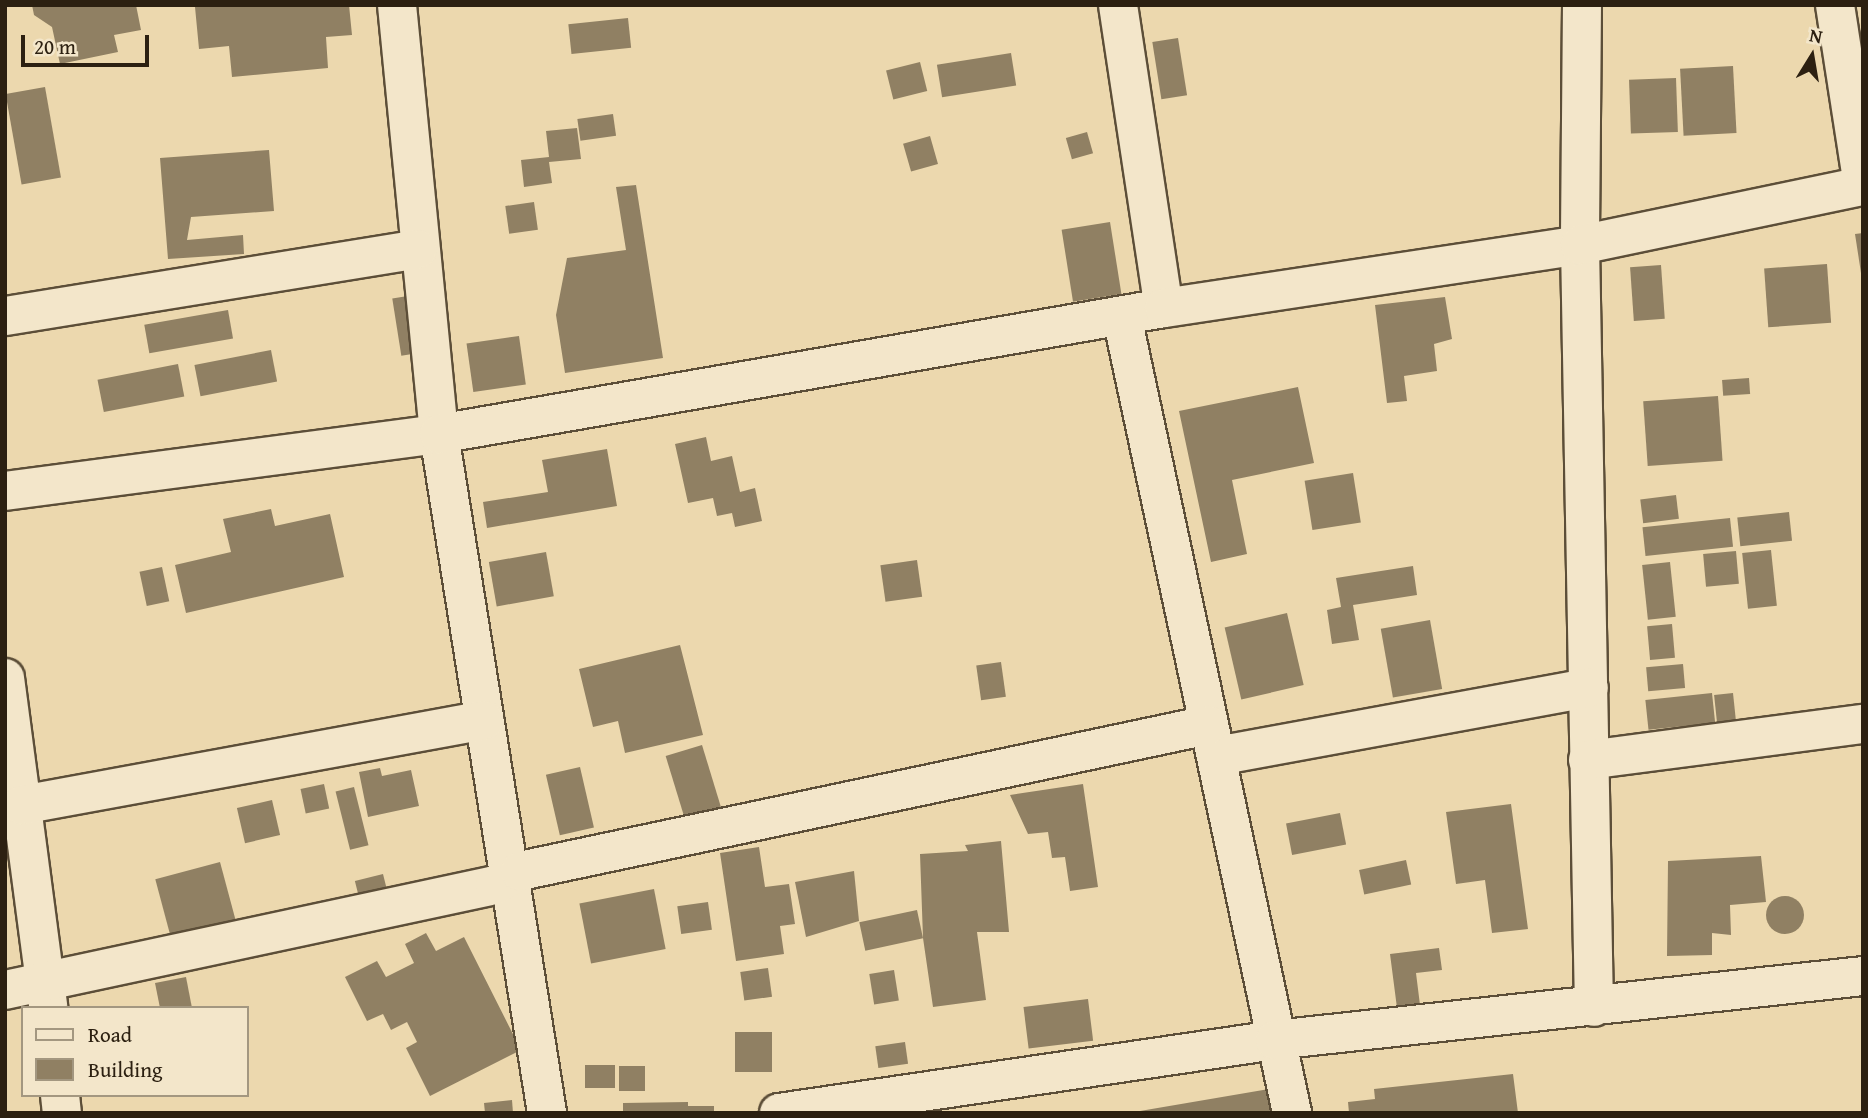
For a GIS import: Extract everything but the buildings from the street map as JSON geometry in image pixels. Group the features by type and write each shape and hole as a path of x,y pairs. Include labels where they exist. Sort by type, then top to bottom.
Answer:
{"street":[{"path":"397,5 418,249 439,434 547,1113"},
{"path":"1118,5 1164,308"},
{"path":"1582,5 1580,245 1594,1007"},
{"path":"5,491 439,434 1164,308 1580,245 1863,186 1835,5"},
{"path":"5,316 418,249"},
{"path":"1122,317 1292,1113"},
{"path":"5,678 46,995"},
{"path":"5,990 46,995 510,879 520,871 1212,741 1589,688"},
{"path":"22,805 484,720"},
{"path":"1588,760 1863,724"},
{"path":"779,1113 1275,1040 1594,1007 1863,975"}]}
